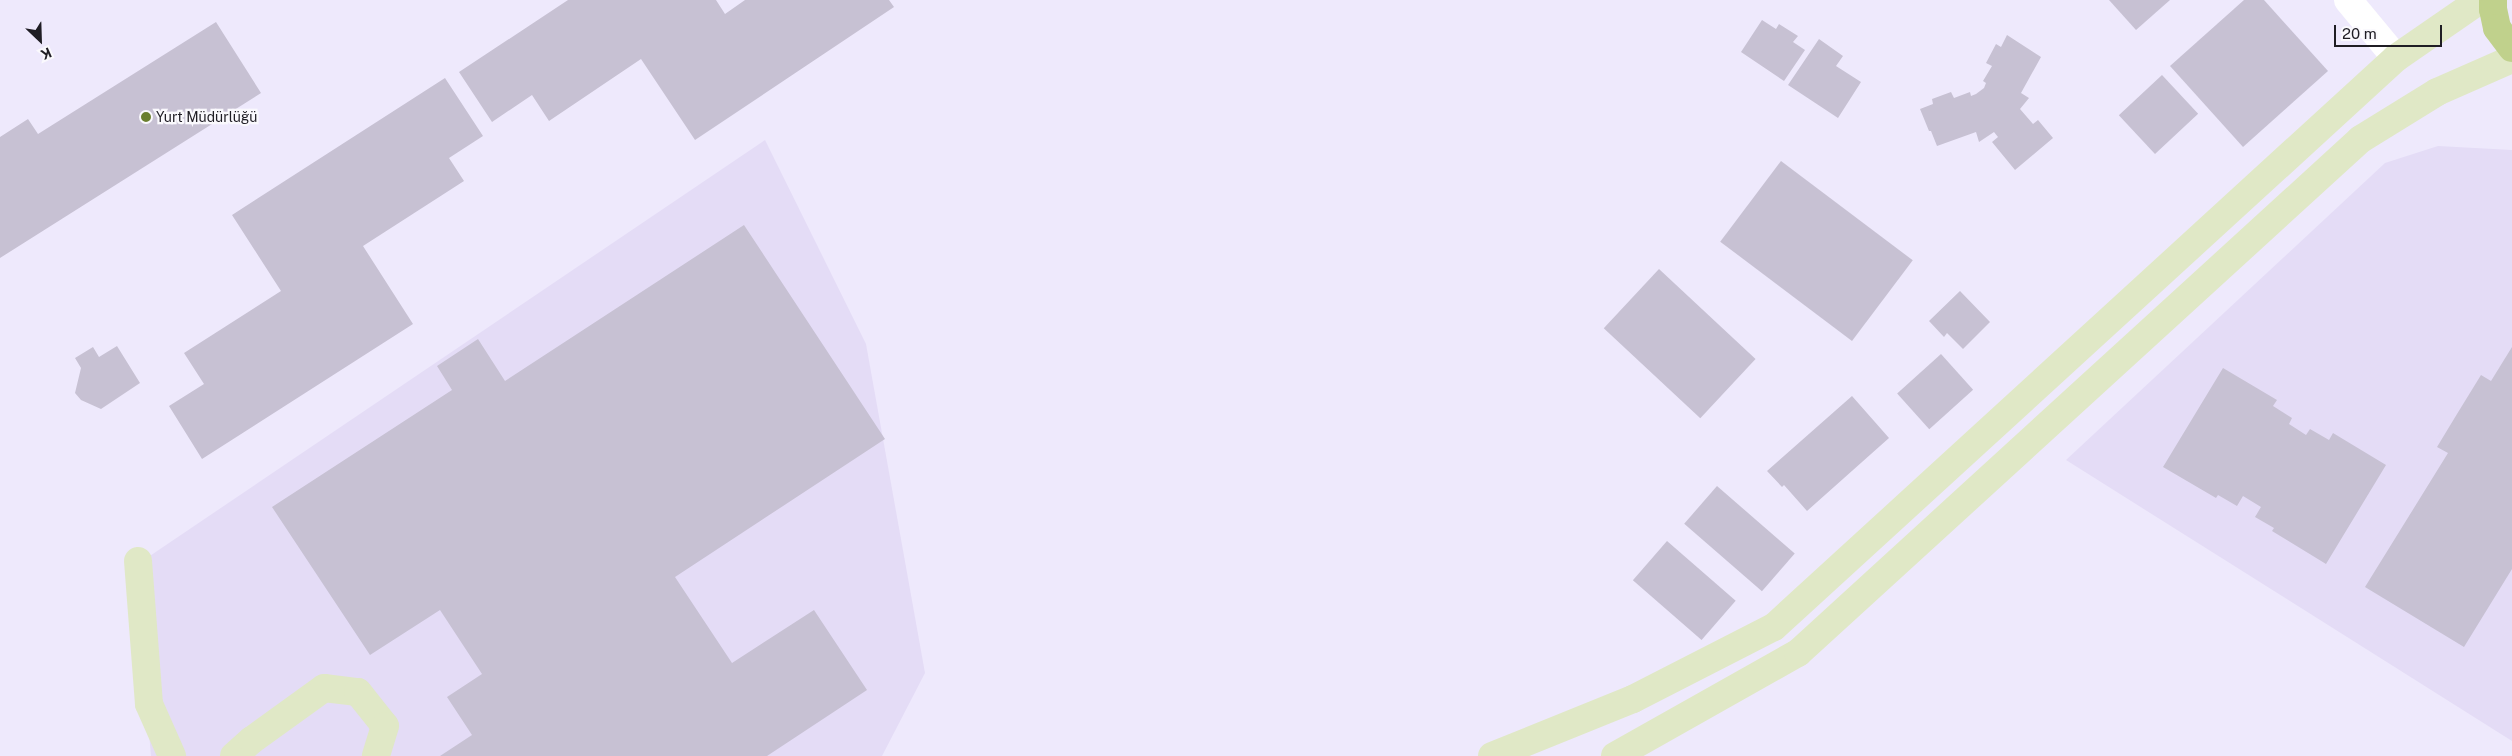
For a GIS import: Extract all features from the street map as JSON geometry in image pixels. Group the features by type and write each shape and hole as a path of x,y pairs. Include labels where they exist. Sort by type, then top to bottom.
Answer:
{"main road":[{"path":"2493,0 2497,28 2512,48"}],"street":[{"path":"2348,0 2396,58"},
{"path":"1492,756 1634,699 1774,627 2396,58 2480,0"},
{"path":"1615,756 1798,653 2361,140 2437,92 2512,59"},
{"path":"138,560 149,704 172,756"},
{"path":"234,756 252,740 324,688 358,692 386,726 376,756"}],"shaded area":[{"path":"765,140 866,344 925,673 882,756 151,756 135,566"},
{"path":"2438,146 2512,150 2512,741 2066,460 2385,163"}],"building":[{"path":"568,0 716,0 725,14 745,0 889,0 894,7 695,140 641,59 549,121 532,95 492,122 459,72"},
{"path":"2109,0 2170,0 2136,30"},
{"path":"2244,0 2264,0 2328,71 2243,147 2170,66"},
{"path":"1762,20 1776,29 1779,24 1798,36 1793,42 1805,50 1784,81 1741,52"},
{"name":"Yurt Müdürlüğü","path":"216,22 261,93 0,258 0,137 28,119 38,134"},
{"path":"2007,35 2041,57 2021,93 2029,98 2020,109 2033,124 2038,120 2053,138 2015,170 1992,142 1998,137 1994,132 1979,142 1976,132 1937,146 1920,109 1933,104 1932,99 1951,92 1954,98 1970,92 1971,96 1984,88 1986,83 1983,81 1992,66 1986,63 1996,44 2001,47"},
{"path":"1819,39 1843,56 1836,66 1861,82 1838,118 1788,85"},
{"path":"2162,75 2198,114 2155,154 2119,115"},
{"path":"445,78 483,136 449,158 464,181 363,246 413,324 202,459 169,406 204,384 184,353 281,291 232,215"},
{"path":"1781,161 1913,260 1852,341 1720,242"},
{"path":"744,225 885,439 675,577 732,663 814,610 867,690 767,756 440,756 472,735 447,697 482,674 440,610 370,655 272,507 452,390 437,366 478,339 505,381"},
{"path":"1659,269 1756,359 1700,418 1604,328"},
{"path":"1960,291 1990,322 1963,349 1947,333 1944,337 1929,321"},
{"path":"117,346 140,383 101,409 81,400 75,393 81,368 75,358 93,347 99,357"},
{"path":"2512,347 2512,569 2464,647 2365,587 2448,453 2437,447 2457,414 2481,375 2491,381"},
{"path":"1941,354 1973,390 1929,429 1897,393"},
{"path":"2223,368 2277,400 2273,406 2292,418 2289,424 2306,435 2310,429 2329,440 2333,433 2386,465 2326,564 2272,531 2274,528 2255,517 2261,507 2243,496 2237,506 2218,495 2216,498 2163,467"},
{"path":"1852,396 1889,438 1807,511 1784,485 1782,487 1767,471"},
{"path":"1717,486 1795,554 1762,591 1684,524"},
{"path":"1667,541 1736,601 1702,640 1633,580"}],"place":[{"name":"Yurt Müdürlüğü","path":"146,117"}]}
